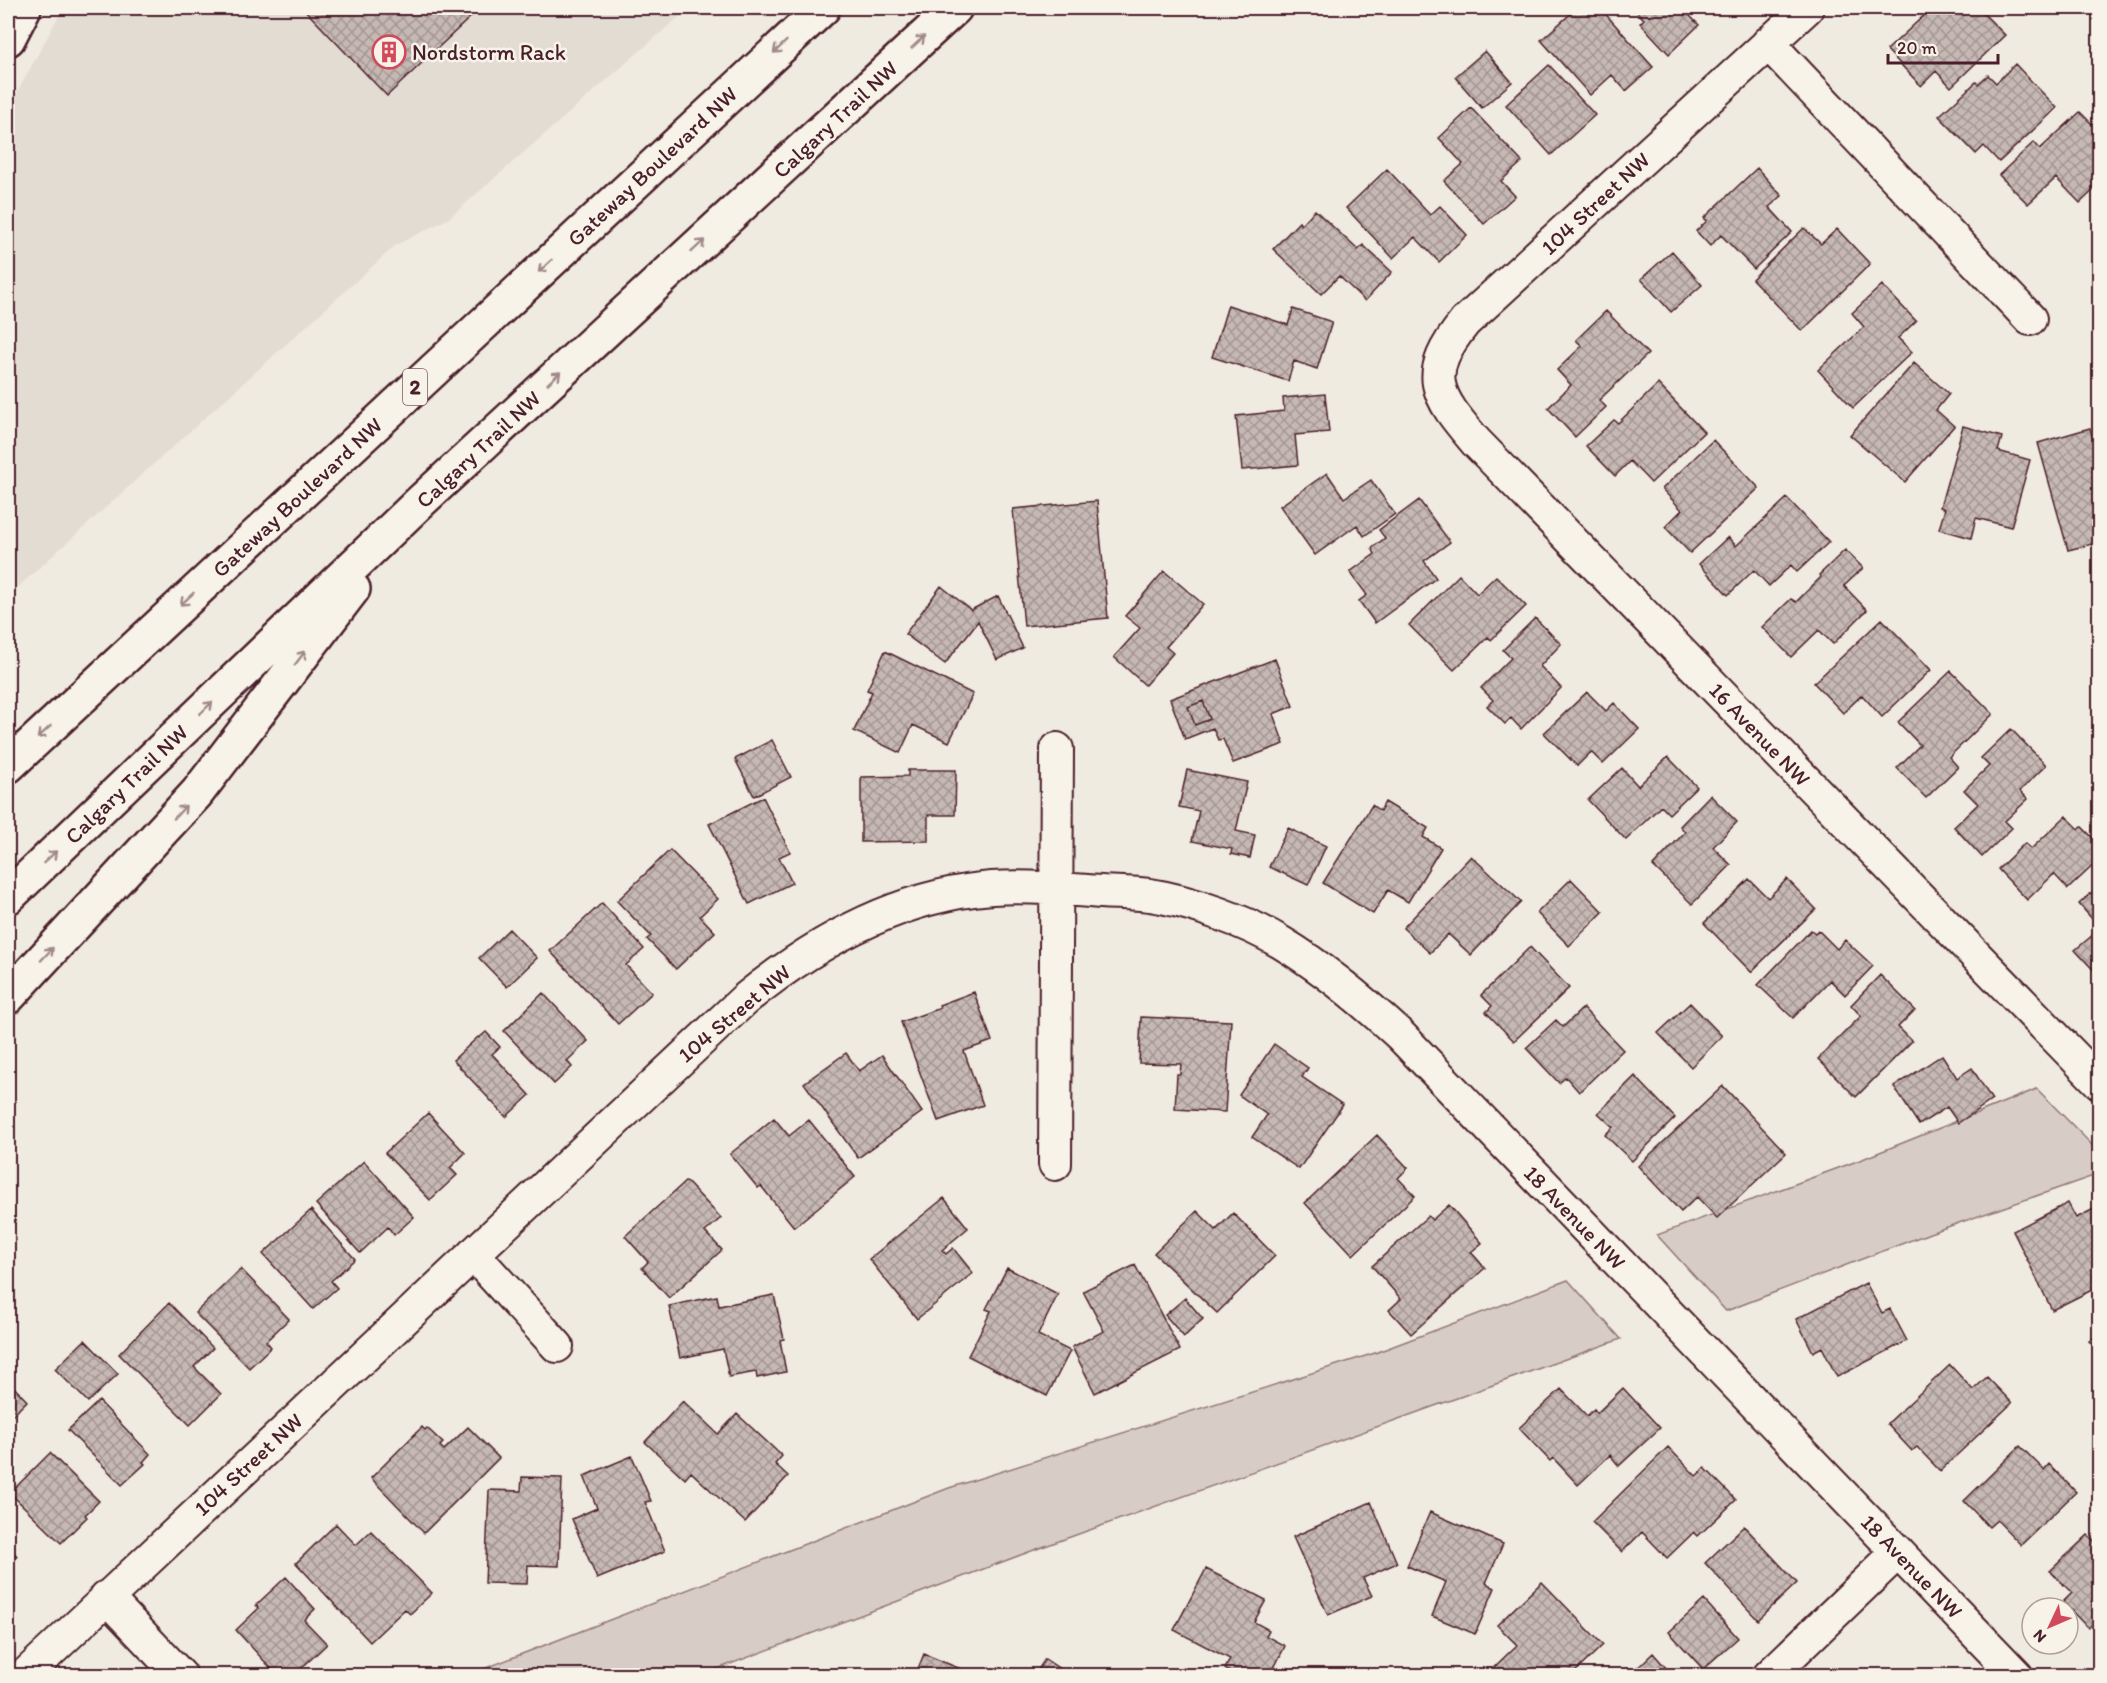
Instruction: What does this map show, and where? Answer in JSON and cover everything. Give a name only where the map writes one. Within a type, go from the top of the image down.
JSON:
[{"type":"main road","points":[[8,39],[24,8]]},
{"type":"main road","name":"Gateway Boulevard NW","points":[[8,766],[823,8]]},
{"type":"main road","name":"Calgary Trail NW","points":[[8,897],[419,503],[955,8]]},
{"type":"main road","points":[[8,997],[197,793],[419,503]]},
{"type":"street","name":"104 Street NW","points":[[1437,374],[1441,358],[1465,322],[1807,8]]},
{"type":"street","points":[[1768,43],[2030,319]]},
{"type":"street","name":"16 Avenue NW","points":[[1437,374],[1442,397],[1476,442],[2100,1083]]},
{"type":"street","points":[[1055,1164],[1057,748]]},
{"type":"street","name":"104 Street NW","points":[[24,1676],[720,1022],[776,974],[815,948],[908,905],[949,894],[992,888],[1055,888]]},
{"type":"street","name":"18 Avenue NW","points":[[1055,888],[1151,895],[1239,922],[1281,942],[1329,975],[1368,1006],[1400,1035],[2017,1676]]},
{"type":"street","points":[[473,1254],[557,1346]]},
{"type":"street","points":[[1769,1676],[1898,1552]]},
{"type":"street","points":[[106,1597],[181,1676]]},
{"type":"shaded area","points":[[63,8],[689,8],[448,219],[396,245],[8,596],[8,109]]},
{"type":"shaded area","points":[[2037,1089],[2099,1152],[2099,1174],[1930,1233],[1726,1311],[1657,1235],[1860,1160]]},
{"type":"shaded area","points":[[1568,1280],[1621,1339],[1034,1550],[701,1675],[468,1675],[949,1488],[1375,1353]]},
{"type":"building","name":"Nordstorm Rack","points":[[303,8],[480,8],[387,96]]},
{"type":"building","points":[[1577,8],[1600,8],[1653,67],[1626,91],[1612,75],[1590,95],[1541,40]]},
{"type":"building","points":[[1633,8],[1682,8],[1699,25],[1669,54],[1640,23],[1644,19]]},
{"type":"building","points":[[1932,8],[1978,8],[2005,35],[1951,87],[1936,71],[1921,86],[1887,50]]},
{"type":"building","points":[[1485,51],[1512,82],[1482,108],[1455,77]]},
{"type":"building","points":[[2015,64],[2057,108],[1999,162],[1984,146],[1976,154],[1939,116],[1976,82],[1978,84],[1988,75],[1996,83]]},
{"type":"building","points":[[1549,65],[1595,115],[1551,155],[1506,105]]},
{"type":"building","points":[[1471,108],[1522,162],[1501,181],[1515,196],[1484,224],[1444,181],[1463,164],[1439,138]]},
{"type":"building","points":[[2080,112],[2100,132],[2100,184],[2080,203],[2056,178],[2028,204],[1999,175],[2034,142],[2040,149]]},
{"type":"building","points":[[1757,168],[1782,196],[1769,207],[1792,232],[1754,269],[1721,235],[1710,246],[1696,231],[1707,221],[1704,218]]},
{"type":"building","points":[[1387,169],[1430,215],[1440,206],[1467,235],[1439,262],[1415,237],[1393,258],[1346,208]]},
{"type":"building","points":[[1315,210],[1358,250],[1363,245],[1392,272],[1365,301],[1339,276],[1321,294],[1273,249],[1299,222],[1301,225]]},
{"type":"building","points":[[1804,228],[1821,244],[1837,229],[1870,264],[1802,331],[1752,279]]},
{"type":"building","points":[[1672,251],[1702,285],[1671,312],[1641,279]]},
{"type":"building","points":[[1882,285],[1916,321],[1898,338],[1912,352],[1853,408],[1818,370],[1864,327],[1852,313]]},
{"type":"building","points":[[1228,305],[1288,325],[1293,309],[1332,322],[1317,369],[1294,361],[1288,381],[1212,357]]},
{"type":"building","points":[[1606,311],[1648,354],[1599,400],[1606,407],[1575,437],[1548,408],[1571,385],[1557,370],[1582,346],[1576,340]]},
{"type":"building","points":[[1914,363],[1949,394],[1936,410],[1954,426],[1905,482],[1850,435]]},
{"type":"building","points":[[1658,384],[1704,432],[1651,483],[1630,461],[1615,476],[1586,446],[1614,420],[1618,423]]},
{"type":"building","points":[[1325,394],[1329,432],[1295,435],[1298,465],[1242,470],[1236,416],[1284,411],[1283,398]]},
{"type":"building","points":[[1963,426],[2002,437],[1998,451],[2030,460],[2011,527],[1976,518],[1971,538],[1939,529],[1945,509],[1940,507]]},
{"type":"building","points":[[2090,428],[2100,461],[2100,542],[2068,550],[2038,443]]},
{"type":"building","points":[[1713,440],[1759,488],[1690,553],[1665,527],[1682,510],[1662,489]]},
{"type":"building","points":[[1327,473],[1344,498],[1371,480],[1395,514],[1364,536],[1357,525],[1315,555],[1280,506]]},
{"type":"building","points":[[1787,498],[1829,542],[1797,572],[1791,565],[1769,586],[1754,570],[1728,595],[1699,564],[1728,537],[1736,546]]},
{"type":"building","points":[[1419,500],[1450,542],[1424,561],[1436,578],[1375,623],[1359,601],[1367,595],[1350,572],[1375,554],[1372,548],[1385,538],[1379,530]]},
{"type":"building","points":[[1097,501],[1108,618],[1024,626],[1013,509]]},
{"type":"building","points":[[1845,550],[1863,568],[1844,586],[1867,610],[1833,644],[1819,630],[1791,657],[1762,627],[1791,599],[1796,602]]},
{"type":"building","points":[[1164,571],[1203,604],[1166,647],[1173,653],[1145,685],[1114,657],[1140,628],[1125,616]]},
{"type":"building","points":[[1459,575],[1477,594],[1496,576],[1526,606],[1491,640],[1488,637],[1454,670],[1409,625]]},
{"type":"building","points":[[941,586],[971,610],[998,596],[1023,648],[997,660],[978,621],[945,664],[905,634]]},
{"type":"building","points":[[1535,618],[1561,644],[1540,666],[1561,688],[1521,729],[1511,718],[1505,724],[1487,706],[1493,700],[1481,688],[1511,658],[1503,650]]},
{"type":"building","points":[[1882,619],[1931,670],[1882,717],[1862,695],[1843,713],[1814,683]]},
{"type":"building","points":[[885,651],[973,694],[949,742],[913,725],[900,753],[854,731],[872,692],[867,690]]},
{"type":"building","points":[[1275,659],[1293,706],[1273,714],[1284,744],[1233,763],[1223,739],[1218,740],[1213,728],[1185,739],[1170,699]]},
{"type":"building","points":[[1951,671],[1993,714],[1949,757],[1958,767],[1926,798],[1897,768],[1920,745],[1898,722]]},
{"type":"building","points":[[1587,692],[1606,711],[1614,703],[1639,729],[1603,764],[1591,752],[1577,766],[1544,733]]},
{"type":"building","points":[[1203,701],[1210,719],[1195,725],[1188,707]]},
{"type":"building","points":[[2011,729],[2046,765],[2020,791],[2028,799],[2005,821],[2012,828],[1982,857],[1954,827],[1978,804],[1964,790],[1989,766],[1981,758]]},
{"type":"building","points":[[772,740],[791,777],[754,796],[735,759]]},
{"type":"building","points":[[1668,757],[1697,787],[1669,814],[1661,806],[1626,840],[1588,800],[1622,768],[1638,786]]},
{"type":"building","points":[[908,770],[956,770],[955,815],[928,815],[928,841],[861,842],[861,777],[908,776]]},
{"type":"building","points":[[1187,770],[1247,782],[1236,831],[1255,835],[1250,858],[1231,854],[1232,849],[1192,841],[1199,811],[1179,807]]},
{"type":"building","points":[[1710,795],[1737,822],[1713,847],[1731,865],[1692,904],[1653,866],[1685,832],[1680,826]]},
{"type":"building","points":[[763,797],[790,852],[779,857],[792,883],[749,904],[709,824]]},
{"type":"building","points":[[1385,802],[1428,828],[1423,837],[1441,848],[1408,902],[1388,890],[1373,914],[1323,883],[1372,805],[1380,811]]},
{"type":"building","points":[[2066,816],[2079,829],[2082,827],[2097,842],[2093,845],[2100,851],[2100,859],[2068,889],[2054,874],[2027,900],[1998,869],[2025,843],[2031,849]]},
{"type":"building","points":[[1288,828],[1326,846],[1308,885],[1269,867]]},
{"type":"building","points":[[670,850],[718,899],[700,916],[715,932],[676,969],[647,939],[651,936],[617,901]]},
{"type":"building","points":[[1471,856],[1521,902],[1471,955],[1448,934],[1430,953],[1403,928]]},
{"type":"building","points":[[1571,879],[1603,912],[1569,946],[1537,913]]},
{"type":"building","points":[[1749,879],[1768,898],[1787,879],[1816,909],[1751,972],[1704,923]]},
{"type":"building","points":[[2100,885],[2100,928],[2079,904]]},
{"type":"building","points":[[602,903],[644,949],[626,965],[652,993],[618,1024],[550,951]]},
{"type":"building","points":[[509,929],[537,958],[507,987],[479,958]]},
{"type":"building","points":[[2100,929],[2100,977],[2075,950]]},
{"type":"building","points":[[1811,930],[1815,933],[1818,930],[1837,949],[1845,940],[1873,966],[1845,995],[1830,980],[1793,1018],[1758,985]]},
{"type":"building","points":[[1530,947],[1569,988],[1514,1041],[1486,1012],[1492,1006],[1481,995]]},
{"type":"building","points":[[1880,975],[1915,1010],[1898,1027],[1912,1041],[1856,1097],[1818,1059],[1861,1016],[1851,1005]]},
{"type":"building","points":[[974,992],[992,1041],[964,1051],[983,1105],[938,1121],[901,1022],[940,1008],[939,1005]]},
{"type":"building","points":[[543,993],[588,1041],[567,1061],[572,1067],[554,1084],[504,1031]]},
{"type":"building","points":[[1690,1003],[1722,1036],[1691,1067],[1658,1033]]},
{"type":"building","points":[[1583,1008],[1623,1050],[1579,1092],[1566,1077],[1559,1083],[1526,1048],[1556,1020],[1563,1027]]},
{"type":"building","points":[[1141,1017],[1231,1021],[1225,1112],[1175,1109],[1177,1074],[1180,1074],[1181,1064],[1139,1063]]},
{"type":"building","points":[[486,1032],[500,1047],[492,1054],[530,1095],[506,1117],[453,1060]]},
{"type":"building","points":[[1274,1044],[1308,1068],[1302,1077],[1343,1105],[1299,1169],[1252,1137],[1267,1115],[1239,1095]]},
{"type":"building","points":[[846,1053],[859,1071],[882,1055],[922,1112],[858,1158],[804,1083]]},
{"type":"building","points":[[1942,1055],[1957,1078],[1972,1068],[1992,1100],[1958,1123],[1947,1107],[1919,1125],[1894,1087]]},
{"type":"building","points":[[1635,1076],[1675,1118],[1632,1161],[1605,1135],[1613,1127],[1598,1113]]},
{"type":"building","points":[[1723,1086],[1786,1153],[1717,1218],[1697,1197],[1681,1212],[1638,1166]]},
{"type":"building","points":[[428,1113],[465,1153],[450,1168],[457,1175],[430,1200],[385,1153]]},
{"type":"building","points":[[774,1118],[789,1136],[809,1120],[855,1177],[794,1227],[761,1186],[758,1188],[730,1154]]},
{"type":"building","points":[[1377,1135],[1408,1168],[1398,1178],[1415,1196],[1353,1255],[1305,1203]]},
{"type":"building","points":[[364,1161],[414,1217],[394,1235],[388,1227],[360,1253],[316,1204]]},
{"type":"building","points":[[686,1181],[721,1218],[705,1232],[722,1250],[669,1298],[642,1268],[648,1262],[625,1236]]},
{"type":"building","points":[[944,1198],[968,1228],[942,1250],[946,1254],[953,1248],[973,1273],[917,1319],[869,1259]]},
{"type":"building","points":[[2068,1203],[2076,1218],[2100,1206],[2100,1286],[2052,1310],[2013,1231]]},
{"type":"building","points":[[1449,1205],[1482,1243],[1471,1252],[1485,1268],[1411,1334],[1389,1310],[1401,1299],[1372,1266],[1428,1216],[1432,1220]]},
{"type":"building","points":[[311,1210],[355,1259],[331,1281],[337,1288],[313,1309],[263,1254]]},
{"type":"building","points":[[1197,1211],[1216,1230],[1233,1213],[1275,1256],[1217,1313],[1154,1253]]},
{"type":"building","points":[[1135,1265],[1180,1350],[1095,1393],[1072,1347],[1104,1331],[1083,1291]]},
{"type":"building","points":[[1007,1268],[1058,1294],[1038,1335],[1070,1351],[1047,1396],[968,1356],[991,1311],[986,1309]]},
{"type":"building","points":[[241,1269],[289,1319],[266,1341],[271,1347],[249,1368],[195,1313]]},
{"type":"building","points":[[1866,1283],[1882,1313],[1890,1309],[1907,1341],[1837,1377],[1822,1347],[1813,1352],[1796,1319]]},
{"type":"building","points":[[774,1295],[784,1339],[780,1340],[786,1372],[757,1378],[756,1372],[729,1377],[723,1349],[680,1358],[669,1306],[717,1296],[719,1306]]},
{"type":"building","points":[[1185,1298],[1203,1319],[1184,1337],[1165,1315]]},
{"type":"building","points":[[169,1303],[213,1348],[194,1367],[221,1394],[190,1425],[119,1354]]},
{"type":"building","points":[[2100,1333],[2100,1353],[2089,1341]]},
{"type":"building","points":[[85,1340],[118,1374],[88,1402],[55,1369]]},
{"type":"building","points":[[1950,1365],[1973,1390],[1987,1377],[2012,1403],[1940,1471],[1917,1447],[1912,1451],[1887,1424]]},
{"type":"building","points":[[8,1381],[27,1401],[8,1420]]},
{"type":"building","points":[[1623,1388],[1660,1428],[1619,1466],[1610,1455],[1578,1485],[1553,1458],[1550,1461],[1519,1428],[1561,1389],[1587,1416],[1594,1409],[1597,1413]]},
{"type":"building","points":[[99,1401],[150,1454],[143,1462],[145,1464],[122,1485],[68,1430]]},
{"type":"building","points":[[683,1401],[718,1434],[737,1414],[782,1456],[775,1464],[788,1476],[745,1522],[691,1472],[685,1479],[645,1442]]},
{"type":"building","points":[[422,1427],[425,1430],[427,1428],[443,1443],[440,1446],[444,1450],[468,1427],[499,1458],[424,1533],[371,1478]]},
{"type":"building","points":[[2020,1446],[2044,1470],[2049,1464],[2076,1492],[2021,1545],[1997,1520],[1989,1527],[1964,1501]]},
{"type":"building","points":[[1668,1447],[1696,1476],[1705,1468],[1736,1500],[1698,1536],[1694,1532],[1667,1558],[1642,1532],[1622,1552],[1592,1522]]},
{"type":"building","points":[[50,1453],[99,1501],[85,1515],[87,1517],[61,1543],[10,1493]]},
{"type":"building","points":[[632,1456],[651,1501],[645,1502],[665,1551],[597,1579],[572,1519],[597,1508],[584,1476]]},
{"type":"building","points":[[522,1477],[562,1478],[559,1566],[528,1565],[527,1584],[485,1583],[489,1490],[521,1491]]},
{"type":"building","points":[[1371,1502],[1397,1563],[1363,1578],[1372,1596],[1328,1615],[1293,1537]]},
{"type":"building","points":[[1430,1512],[1503,1544],[1486,1583],[1495,1588],[1475,1634],[1432,1616],[1446,1582],[1407,1566]]},
{"type":"building","points":[[336,1524],[356,1545],[371,1531],[432,1593],[410,1614],[405,1609],[370,1642],[296,1563]]},
{"type":"building","points":[[1744,1526],[1797,1583],[1758,1620],[1705,1563]]},
{"type":"building","points":[[2088,1535],[2100,1546],[2100,1617],[2088,1628],[2080,1620],[2080,1596],[2069,1596],[2072,1593],[2050,1571]]},
{"type":"building","points":[[8,1546],[17,1556],[8,1565]]},
{"type":"building","points":[[1206,1569],[1266,1600],[1254,1622],[1269,1630],[1266,1636],[1285,1646],[1270,1676],[1236,1676],[1225,1669],[1230,1659],[1174,1630]]},
{"type":"building","points":[[286,1577],[315,1609],[304,1620],[327,1644],[293,1676],[278,1676],[236,1630],[259,1608],[256,1605]]},
{"type":"building","points":[[1542,1582],[1603,1645],[1571,1676],[1485,1676],[1517,1645],[1497,1625]]},
{"type":"building","points":[[1704,1600],[1738,1638],[1703,1669],[1669,1632]]},
{"type":"building","points":[[1653,1653],[1673,1676],[1629,1676]]},
{"type":"building","points":[[924,1654],[978,1676],[915,1676]]},
{"type":"building","points":[[1045,1659],[1066,1673],[1064,1676],[1034,1676]]},
{"type":"place","name":"Nordstorm Rack","points":[[389,52]]}]
